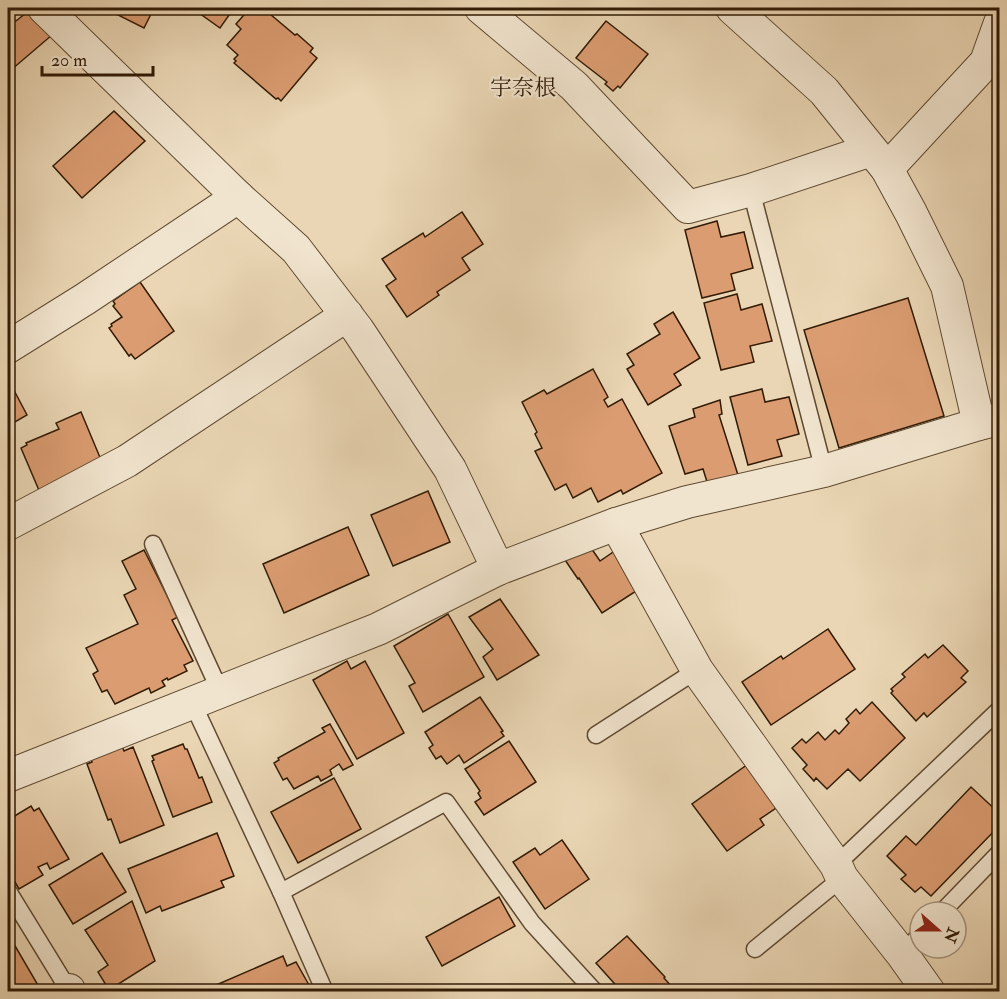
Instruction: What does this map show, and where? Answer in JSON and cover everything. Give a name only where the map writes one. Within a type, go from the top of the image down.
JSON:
[{"type":"street","points":[[44,8],[238,197],[296,249],[358,330],[450,468],[498,569]]},
{"type":"street","points":[[481,8],[574,86],[688,207],[879,159],[993,67],[999,23]]},
{"type":"street","points":[[8,776],[378,629],[498,569],[616,524],[687,502],[824,471],[989,422],[947,286],[911,213],[879,159],[824,91],[732,8]]},
{"type":"street","points":[[8,347],[85,299],[238,197]]},
{"type":"street","points":[[8,524],[127,461],[347,315]]},
{"type":"street","points":[[616,524],[697,670],[839,871],[908,942]]},
{"type":"street","points":[[917,960],[929,992]]},
{"type":"lane","points":[[751,190],[824,471]]},
{"type":"lane","points":[[153,544],[206,697],[281,892],[325,992]]},
{"type":"lane","points":[[596,735],[697,670]]},
{"type":"lane","points":[[755,949],[839,871],[999,709]]},
{"type":"lane","points":[[281,892],[447,802],[532,923],[595,992]]},
{"type":"lane","points":[[953,900],[999,852]]},
{"type":"lane","points":[[8,891],[69,991]]},
{"type":"building","points":[[109,8],[154,8],[144,28],[108,10]]},
{"type":"building","points":[[192,8],[234,8],[220,28]]},
{"type":"building","points":[[250,8],[264,8],[313,48],[310,52],[317,58],[281,101],[234,63],[238,55],[227,45],[241,29],[236,24]]},
{"type":"building","points":[[30,10],[52,35],[11,70],[8,66],[8,19],[12,24]]},
{"type":"building","points":[[606,21],[648,54],[620,88],[618,86],[613,91],[605,84],[607,82],[576,58]]},
{"type":"building","points":[[114,111],[145,141],[82,198],[53,166]]},
{"type":"building","points":[[462,212],[483,244],[462,258],[470,270],[437,292],[439,295],[407,317],[386,286],[396,279],[382,259],[423,233],[425,237]]},
{"type":"building","points":[[717,221],[721,237],[744,232],[753,268],[731,274],[735,290],[702,298],[685,230]]},
{"type":"building","points":[[140,282],[174,331],[135,359],[131,354],[129,356],[109,328],[122,317],[113,306],[115,304],[113,301]]},
{"type":"building","points":[[737,294],[741,310],[762,304],[772,341],[750,346],[754,362],[721,370],[704,303]]},
{"type":"building","points":[[908,298],[944,416],[839,448],[804,330]]},
{"type":"building","points":[[673,312],[700,358],[674,374],[681,385],[648,405],[627,369],[634,365],[627,354],[660,334],[654,324]]},
{"type":"building","points":[[593,369],[608,397],[604,400],[608,407],[622,399],[662,473],[623,494],[621,490],[598,502],[591,488],[573,498],[566,484],[555,490],[535,451],[542,448],[522,402],[544,390],[547,394]]},
{"type":"building","points":[[8,379],[27,415],[8,426]]},
{"type":"building","points":[[762,389],[765,402],[789,397],[799,434],[777,440],[782,456],[748,465],[730,397]]},
{"type":"building","points":[[720,400],[722,414],[719,415],[738,475],[708,485],[703,469],[685,474],[669,426],[695,417],[693,409]]},
{"type":"building","points":[[81,412],[104,467],[41,495],[21,448],[27,445],[26,443],[59,429],[56,423]]},
{"type":"building","points":[[428,491],[450,542],[393,566],[371,515]]},
{"type":"building","points":[[348,527],[369,575],[284,613],[263,564]]},
{"type":"building","points":[[589,545],[600,561],[619,548],[644,586],[602,613],[565,560]]},
{"type":"building","points":[[144,550],[178,617],[172,620],[193,661],[184,665],[187,671],[162,681],[165,686],[151,693],[149,688],[115,704],[107,690],[102,692],[93,674],[98,671],[86,648],[138,624],[124,595],[136,589],[122,561]]},
{"type":"building","points":[[500,599],[539,655],[497,680],[483,657],[493,649],[469,617]]},
{"type":"building","points":[[448,614],[484,677],[423,712],[409,686],[415,683],[394,646]]},
{"type":"building","points":[[828,629],[855,669],[771,725],[742,682],[781,656],[783,659]]},
{"type":"building","points":[[943,645],[968,671],[961,678],[966,682],[927,717],[924,713],[916,721],[891,693],[893,691],[891,689],[905,677],[902,674],[925,654],[928,658]]},
{"type":"building","points":[[347,661],[351,669],[365,661],[404,733],[357,759],[313,680]]},
{"type":"building","points":[[480,697],[504,736],[464,763],[459,755],[447,764],[441,756],[436,759],[429,748],[433,745],[425,732]]},
{"type":"building","points":[[872,702],[905,738],[860,781],[848,769],[827,789],[816,778],[814,781],[803,769],[807,765],[792,748],[802,739],[806,743],[818,732],[825,740],[835,730],[839,734],[849,723],[846,719],[856,709],[860,714]]},
{"type":"building","points":[[330,724],[353,765],[343,770],[339,764],[330,770],[332,775],[321,781],[318,776],[294,789],[287,778],[283,780],[274,763],[279,760],[278,758],[325,732],[322,728]]},
{"type":"building","points":[[509,741],[536,782],[484,815],[475,802],[481,798],[478,793],[480,791],[465,769]]},
{"type":"building","points":[[183,744],[199,778],[202,777],[212,802],[173,817],[152,756]]},
{"type":"building","points":[[122,746],[124,751],[133,747],[164,825],[120,843],[111,819],[108,820],[87,764],[92,762],[91,759]]},
{"type":"building","points":[[751,762],[782,804],[760,819],[764,825],[727,851],[692,804]]},
{"type":"building","points":[[334,778],[361,829],[298,863],[271,812]]},
{"type":"building","points":[[971,787],[1000,814],[1000,825],[931,896],[921,887],[915,892],[901,879],[906,875],[887,856],[906,836],[916,845]]},
{"type":"building","points":[[31,806],[34,811],[39,808],[69,859],[50,869],[47,863],[38,867],[43,875],[19,889],[8,870],[8,820]]},
{"type":"building","points":[[217,833],[234,876],[221,881],[224,887],[162,911],[160,906],[146,913],[128,869]]},
{"type":"building","points":[[562,840],[589,879],[545,909],[513,862],[535,848],[540,855]]},
{"type":"building","points":[[102,853],[126,892],[73,924],[49,885]]},
{"type":"building","points":[[499,897],[515,926],[442,966],[426,937]]},
{"type":"building","points":[[132,901],[155,961],[109,990],[98,972],[108,965],[85,930]]},
{"type":"building","points":[[627,936],[665,977],[673,988],[669,992],[622,992],[596,963]]},
{"type":"building","points":[[11,939],[42,992],[8,992],[8,941]]},
{"type":"building","points":[[283,956],[287,966],[296,962],[309,985],[307,992],[200,992]]},
{"type":"district","name":"宇奈根","points":[[523,88]]}]
